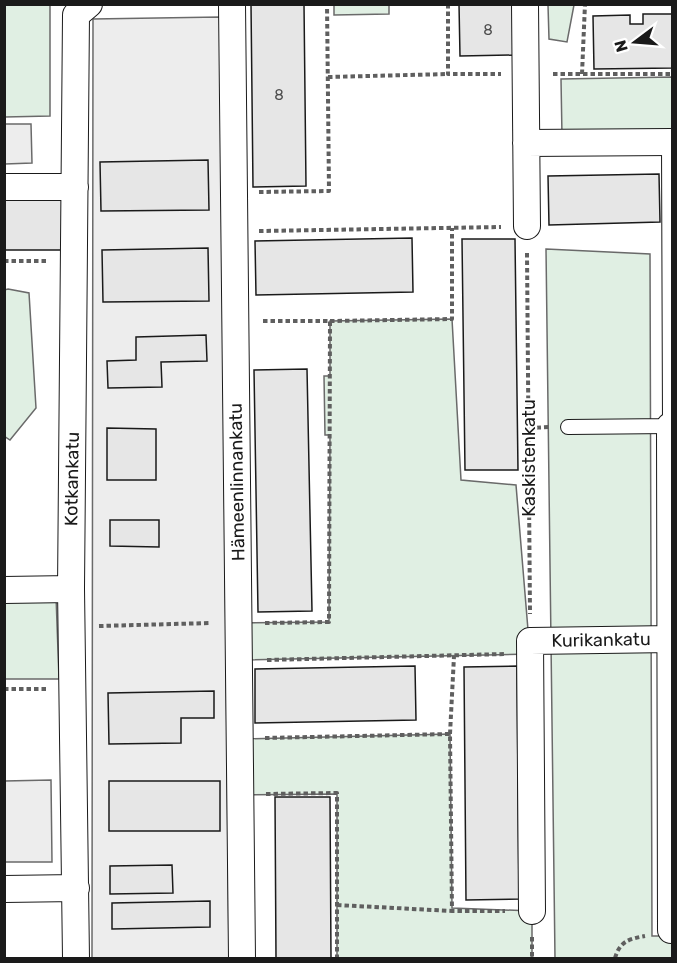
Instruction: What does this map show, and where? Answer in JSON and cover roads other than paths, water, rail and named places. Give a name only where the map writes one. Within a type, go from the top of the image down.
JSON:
[{"type":"street","name":"Kotkankatu","points":[[76,958],[71,589],[76,15],[89,4]]},
{"type":"street","name":"Hämeenlinnankatu","points":[[232,4],[242,958]]},
{"type":"street","points":[[525,4],[527,226]]},
{"type":"street","points":[[526,142],[671,142]]},
{"type":"street","points":[[4,187],[75,187]]},
{"type":"street","points":[[671,426],[672,930]]},
{"type":"street","points":[[4,590],[71,589]]},
{"type":"street","name":"Kurikankatu","points":[[532,911],[530,647],[672,639]]},
{"type":"street","points":[[4,889],[76,888]]},
{"type":"lane","points":[[568,427],[671,426],[671,142]]}]
